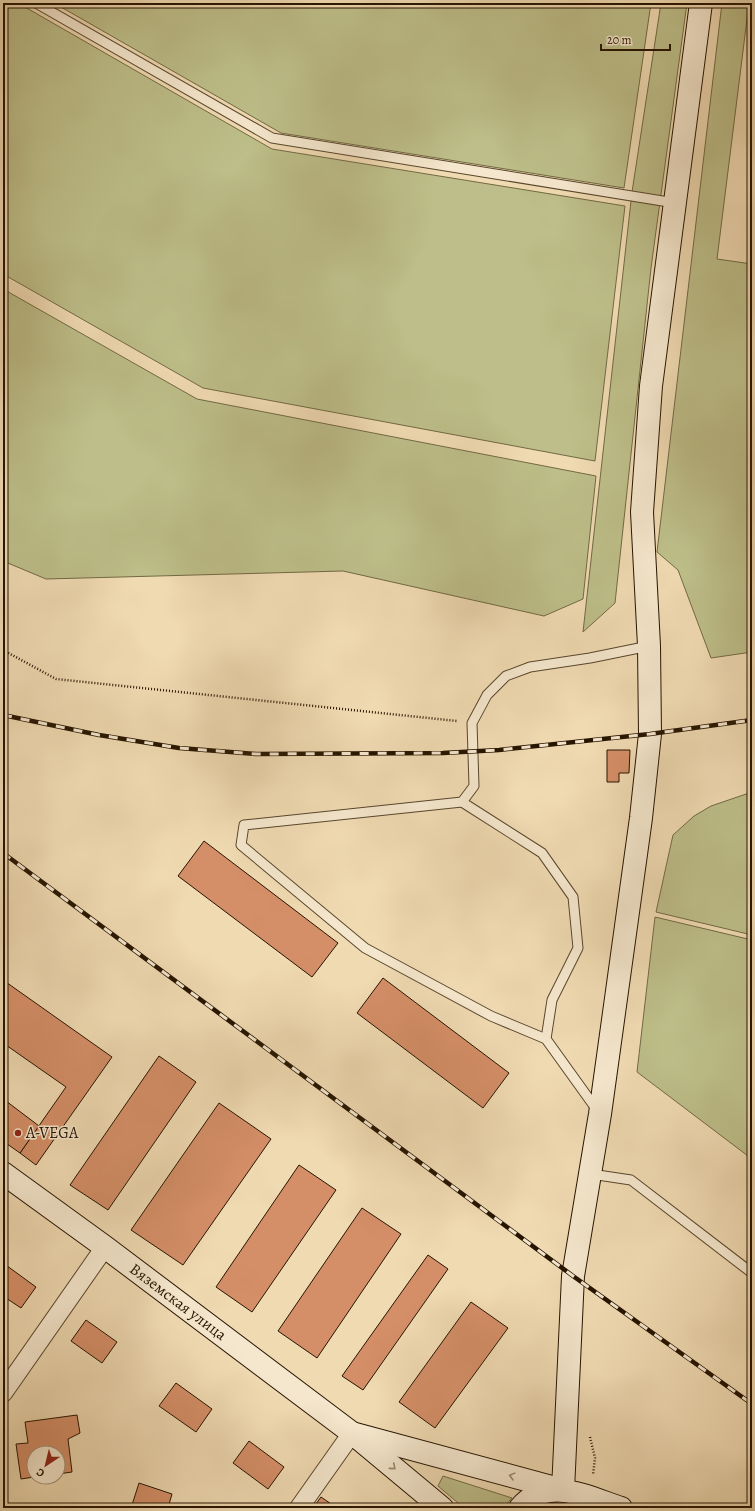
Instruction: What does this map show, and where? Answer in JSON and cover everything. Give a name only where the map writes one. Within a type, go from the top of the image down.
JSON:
[{"type":"main road","points":[[563,1490],[573,1276],[600,1114],[641,818],[650,734],[649,646],[642,512],[651,386],[701,3]]},
{"type":"main road","name":"Вяземская улица","points":[[3,1173],[105,1247],[352,1434],[442,1508]]},
{"type":"main road","points":[[352,1434],[563,1490],[621,1508]]},
{"type":"main road","points":[[520,1508],[525,1502],[538,1494],[551,1490],[563,1490]]},
{"type":"street","points":[[3,1393],[105,1247]]},
{"type":"street","points":[[299,1508],[352,1434]]},
{"type":"lane","points":[[36,3],[272,138],[675,203]]},
{"type":"lane","points":[[462,802],[474,786],[472,723],[488,695],[506,676],[530,667],[590,658],[649,646]]},
{"type":"lane","points":[[546,1039],[552,1000],[578,948],[573,897],[542,853],[462,802],[244,825],[241,845],[365,948],[491,1016],[546,1039],[600,1114]]},
{"type":"lane","points":[[591,1174],[631,1180],[752,1273]]},
{"type":"path","points":[[3,650],[56,680],[472,723]]},
{"type":"green space","points":[[3,3],[18,3],[272,149],[625,206],[595,461],[203,388],[3,274]]},
{"type":"green space","points":[[54,3],[651,3],[624,188],[281,133]]},
{"type":"green space","points":[[661,3],[687,3],[651,268],[615,603],[583,632],[632,192]]},
{"type":"green space","points":[[722,3],[749,3],[717,259],[752,264],[752,652],[711,658],[678,570],[657,552]]},
{"type":"green space","points":[[3,289],[197,399],[596,476],[583,599],[544,616],[343,571],[46,579],[3,561]]},
{"type":"green space","points":[[752,792],[752,935],[656,912],[673,835],[694,816],[711,806]]},
{"type":"green space","points":[[655,917],[752,940],[752,1159],[637,1072]]},
{"type":"green space","points":[[443,1476],[512,1498],[503,1508],[464,1508],[438,1486]]},
{"type":"green space","points":[[554,1502],[577,1508],[538,1508]]},
{"type":"building","points":[[607,750],[630,750],[629,773],[619,773],[619,782],[607,782]]},
{"type":"building","points":[[204,841],[338,943],[312,977],[178,876]]},
{"type":"building","points":[[383,978],[509,1073],[483,1108],[357,1013]]},
{"type":"building","points":[[3,980],[112,1057],[36,1165],[20,1153],[66,1087],[3,1043]]},
{"type":"building","points":[[159,1056],[196,1082],[108,1210],[70,1185]]},
{"type":"building","name":"A-VEGA","points":[[6,1101],[39,1126],[20,1153],[3,1141],[3,1105]]},
{"type":"building","points":[[219,1103],[271,1139],[183,1265],[131,1230]]},
{"type":"building","points":[[299,1165],[336,1190],[252,1312],[216,1287]]},
{"type":"building","points":[[362,1208],[401,1234],[317,1358],[278,1331]]},
{"type":"building","points":[[428,1255],[448,1269],[363,1390],[342,1376]]},
{"type":"building","points":[[3,1263],[36,1287],[21,1308],[3,1296]]},
{"type":"building","points":[[471,1302],[508,1328],[435,1428],[399,1402]]},
{"type":"building","points":[[86,1320],[117,1342],[102,1363],[71,1341]]},
{"type":"building","points":[[176,1383],[212,1409],[196,1432],[159,1406]]},
{"type":"building","points":[[77,1415],[80,1433],[68,1439],[72,1472],[66,1473],[66,1445],[26,1445],[26,1478],[21,1479],[16,1444],[28,1443],[25,1422]]},
{"type":"building","points":[[249,1441],[284,1467],[268,1489],[233,1463]]},
{"type":"building","points":[[139,1483],[172,1494],[168,1508],[131,1508]]},
{"type":"building","points":[[321,1497],[337,1508],[313,1508]]},
{"type":"railway","points":[[3,715],[99,735],[179,748],[256,754],[443,753],[499,750],[650,734],[752,720]]},
{"type":"railway","points":[[3,853],[573,1276],[752,1404]]},
{"type":"place","name":"A-VEGA","points":[[18,1133]]}]
